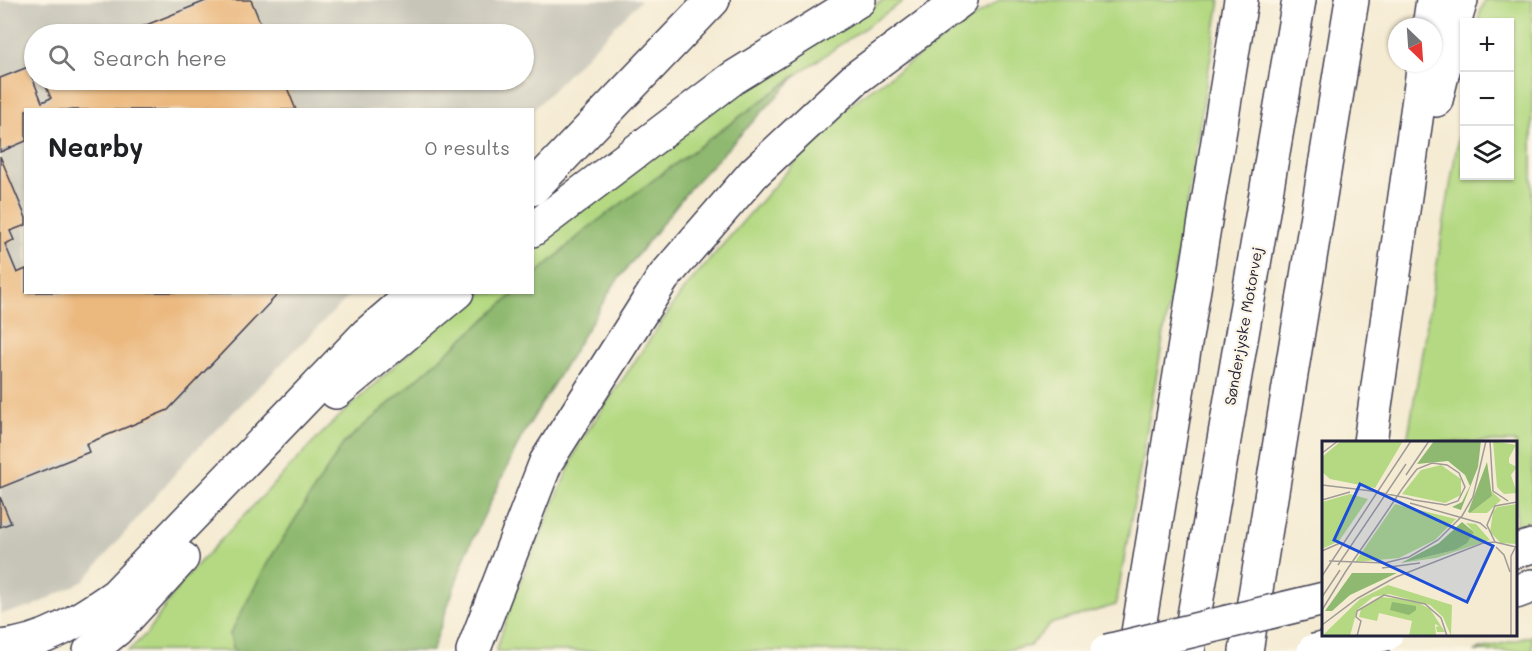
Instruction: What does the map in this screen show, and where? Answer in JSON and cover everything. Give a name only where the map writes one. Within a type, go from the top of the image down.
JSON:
[{"type":"highway","points":[[534,187],[713,0]]},
{"type":"highway","points":[[534,229],[733,78],[859,0]]},
{"type":"highway","points":[[473,651],[546,462],[663,278],[754,173],[856,78],[961,0]]},
{"type":"highway","points":[[1135,651],[1241,0]]},
{"type":"highway","name":"Sønderjyske Motorvej","points":[[1188,651],[1299,0]]},
{"type":"highway","points":[[1246,651],[1352,0]]},
{"type":"highway","points":[[1430,18],[1433,0]]},
{"type":"highway","points":[[1394,276],[1461,0]]},
{"type":"highway","points":[[1370,441],[1423,72]]},
{"type":"highway","points":[[0,647],[17,646],[50,634],[80,620],[116,595],[367,334],[414,294]]},
{"type":"highway","points":[[90,651],[116,630],[322,403],[429,294]]},
{"type":"highway","points":[[322,403],[455,294]]},
{"type":"highway","points":[[1517,550],[1532,546]]},
{"type":"highway","points":[[1517,591],[1532,586]]},
{"type":"highway","points":[[1107,651],[1322,599]]},
{"type":"highway","points":[[1517,605],[1532,602]]},
{"type":"highway","points":[[1339,651],[1343,636]]},
{"type":"highway","points":[[1343,636],[1344,651]]},
{"type":"highway","points":[[1314,651],[1378,636]]},
{"type":"shaded area","points":[[0,0],[641,0],[534,109],[24,108],[24,294],[351,294],[190,456],[84,581],[31,607],[0,614]]},
{"type":"green space","points":[[884,0],[905,0],[798,74],[588,228],[534,276],[534,244],[654,147],[821,34]]},
{"type":"green space","points":[[999,0],[1220,0],[1116,605],[1050,624],[1030,646],[998,651],[496,651],[512,601],[580,442],[684,289],[839,112]]},
{"type":"green space","points":[[1485,0],[1532,0],[1532,521],[1517,526],[1517,441],[1407,441],[1460,127],[1460,180],[1514,180],[1514,18],[1479,18]]},
{"type":"green space","points":[[798,74],[690,188],[613,286],[522,436],[467,551],[432,651],[234,651],[230,634],[268,562],[343,444],[514,294],[534,294],[534,276],[588,228]]},
{"type":"green space","points":[[473,294],[514,294],[343,444],[230,634],[234,651],[128,651],[148,632],[182,581],[330,425]]},
{"type":"green space","points":[[1532,636],[1532,651],[1474,651]]},
{"type":"building","points":[[208,0],[251,0],[261,24],[149,24]]},
{"type":"building","points":[[24,69],[24,90],[37,90],[42,102],[51,98],[47,90],[288,90],[295,108],[24,108],[24,142],[0,152],[0,78]]},
{"type":"building","points":[[0,156],[24,213],[24,226],[10,231],[14,240],[5,244],[17,273],[24,270],[24,294],[278,294],[168,410],[86,444],[89,452],[0,488]]},
{"type":"building","points":[[0,497],[11,523],[0,527]]}]
